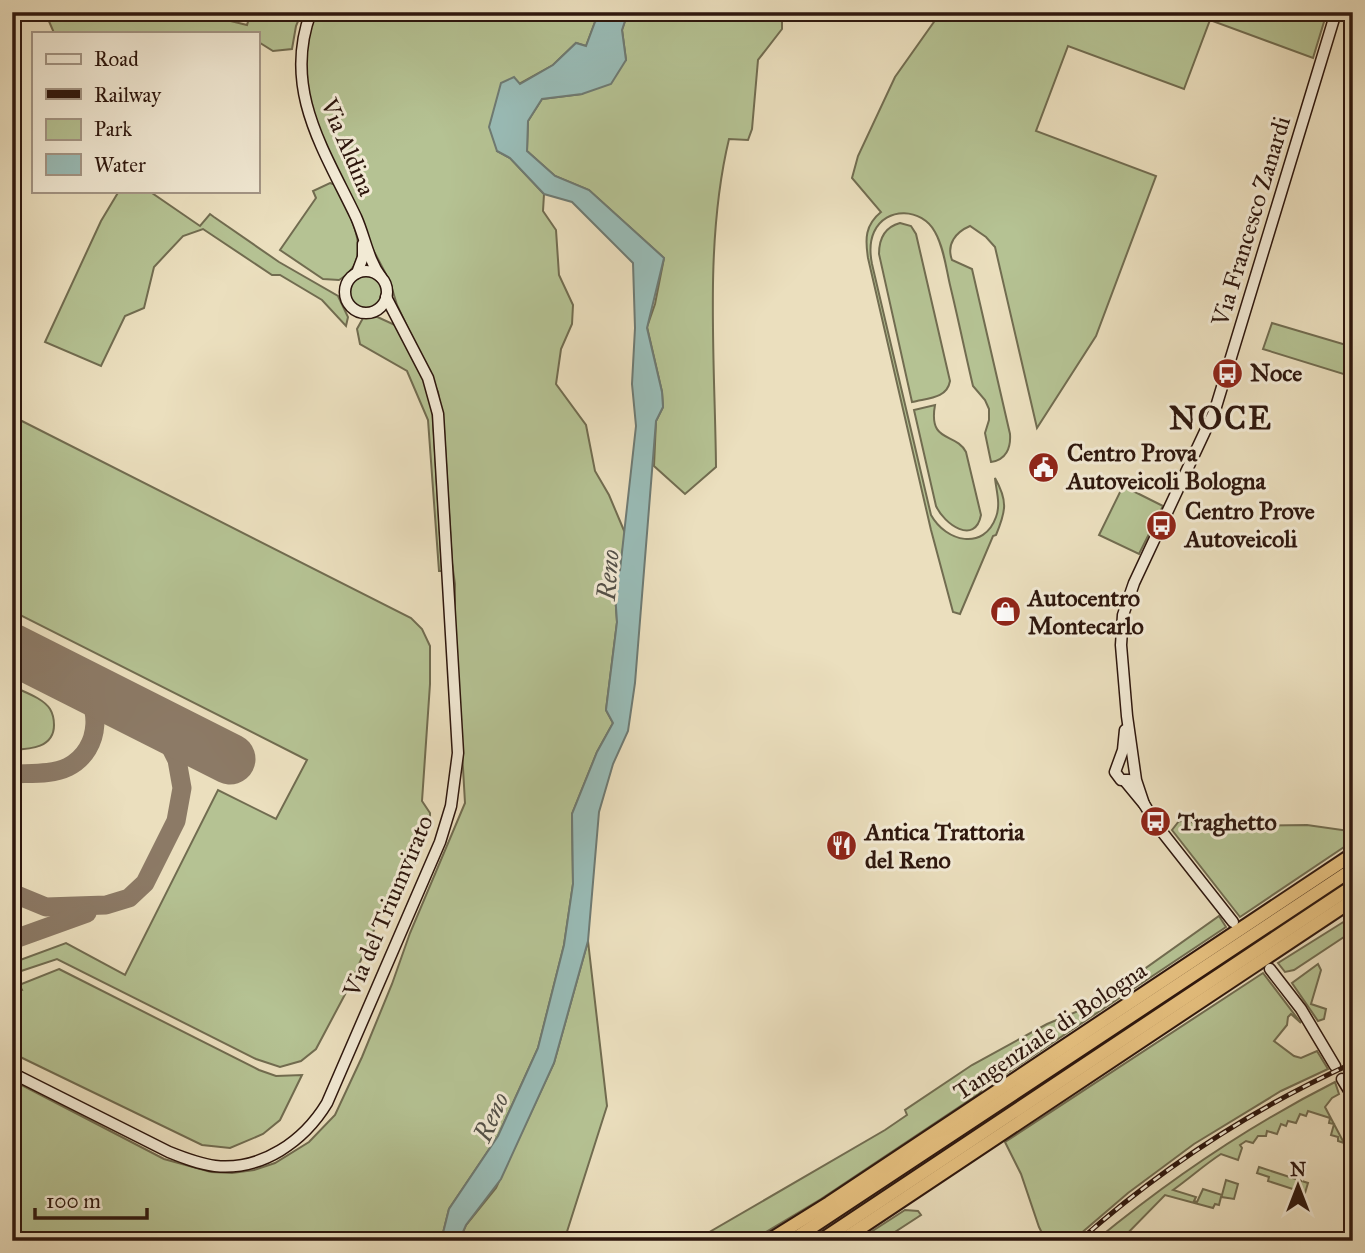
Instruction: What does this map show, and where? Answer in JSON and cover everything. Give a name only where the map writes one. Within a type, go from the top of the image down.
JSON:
[{"type":"highway","name":"Tangenziale di Bologna","points":[[768,1241],[850,1190],[1353,855]]},
{"type":"highway","points":[[791,1241],[1353,869]]},
{"type":"highway","points":[[820,1241],[1353,886]]},
{"type":"highway","points":[[841,1241],[1353,900]]},
{"type":"street","name":"Via Aldina","points":[[311,12],[301,49],[302,91],[320,142],[355,217],[375,269],[381,277]]},
{"type":"street","name":"Via Francesco Zanardi","points":[[1144,804],[1135,769],[1127,716],[1121,645],[1125,607],[1210,424],[1336,12]]},
{"type":"street","name":"Via Aldina","points":[[355,217],[363,250],[357,273]]},
{"type":"street","points":[[373,312],[382,306],[386,297],[386,286],[381,277],[369,272],[357,273],[346,285],[347,301],[356,311],[386,315],[402,325]]},
{"type":"street","name":"Via del Triumvirato","points":[[12,1073],[169,1152],[191,1161],[219,1167],[243,1165],[281,1150],[311,1126],[327,1103],[440,842],[447,824],[456,781],[457,709],[438,414],[428,378],[386,297]]},
{"type":"street","name":"Via Francesco Zanardi","points":[[1118,764],[1123,750],[1127,716]]},
{"type":"street","points":[[1127,761],[1135,769],[1131,779],[1125,781],[1116,776],[1115,769],[1118,764],[1127,761]]},
{"type":"street","name":"Via Francesco Zanardi","points":[[1125,781],[1233,922]]},
{"type":"street","points":[[1270,969],[1301,1009],[1335,1066]]},
{"type":"street","points":[[1342,1079],[1353,1097]]},
{"type":"green space","points":[[45,12],[194,12],[247,25],[251,12],[302,12],[296,26],[292,49],[273,51],[259,42],[259,32],[54,32]]},
{"type":"green space","points":[[311,12],[605,12],[595,22],[586,46],[576,43],[553,65],[519,84],[497,151],[510,158],[544,194],[543,211],[556,230],[559,275],[573,305],[572,324],[561,349],[556,384],[586,425],[595,471],[609,495],[625,533],[620,570],[614,578],[617,622],[606,710],[613,723],[597,752],[572,814],[573,884],[564,945],[538,1048],[498,1136],[449,1209],[441,1241],[12,1241],[12,1080],[164,1159],[211,1172],[254,1170],[275,1163],[309,1142],[335,1115],[362,1057],[410,933],[465,803],[455,584],[444,429],[438,392],[397,305],[390,282],[321,150],[298,86],[300,47]]},
{"type":"green space","points":[[628,12],[782,12],[782,29],[758,60],[752,129],[748,140],[729,139],[716,219],[714,261],[716,467],[685,494],[654,466],[656,421],[663,407],[647,327],[655,304],[664,258],[589,190],[555,176],[527,151],[528,121],[542,99],[582,94],[626,60],[622,30]]},
{"type":"green space","points":[[941,12],[1327,12],[1313,58],[1210,20],[1184,89],[1068,46],[1036,131],[1156,176],[1096,336],[1037,428],[995,247],[970,226],[960,232],[951,244],[952,260],[972,269],[1010,434],[1010,444],[1004,456],[996,461],[991,462],[985,433],[989,409],[973,386],[941,245],[935,232],[922,218],[904,213],[887,218],[874,232],[870,248],[872,264],[931,515],[946,531],[955,536],[974,538],[983,535],[996,517],[998,502],[995,478],[1004,500],[1004,512],[996,535],[993,536],[960,614],[953,612],[931,530],[868,258],[867,233],[881,212],[852,178],[858,156],[895,77]]},
{"type":"green space","points":[[330,183],[336,185],[357,235],[356,260],[350,271],[339,280],[323,279],[280,250],[316,198],[313,191]]},
{"type":"green space","points":[[118,192],[150,192],[200,226],[210,214],[279,262],[338,296],[348,317],[346,326],[322,300],[280,275],[272,275],[203,229],[183,236],[154,267],[144,308],[125,316],[101,366],[45,342],[101,221]]},
{"type":"green space","points":[[900,223],[911,226],[916,234],[950,381],[941,394],[912,402],[879,254],[884,234],[890,227]]},
{"type":"green space","points":[[366,276],[378,280],[382,292],[378,304],[366,308],[354,304],[350,292],[354,280]]},
{"type":"green space","points":[[373,315],[395,325],[420,371],[432,402],[442,571],[439,571],[428,420],[407,371],[360,344],[357,329],[363,318]]},
{"type":"green space","points":[[1272,323],[1353,347],[1353,377],[1263,349]]},
{"type":"green space","points":[[935,405],[935,426],[966,452],[981,515],[978,524],[966,531],[952,525],[936,506],[914,410]]},
{"type":"green space","points":[[12,416],[411,618],[422,629],[430,646],[422,801],[430,813],[430,826],[407,880],[391,891],[350,985],[316,1049],[301,1061],[280,1067],[256,1059],[57,959],[12,974],[12,963],[66,943],[125,975],[218,790],[276,819],[307,760],[12,611]]},
{"type":"green space","points":[[1123,486],[1163,506],[1139,554],[1099,535]]},
{"type":"green space","points":[[12,686],[38,698],[50,709],[53,733],[40,746],[12,750]]},
{"type":"green space","points":[[1179,821],[1232,826],[1307,825],[1349,831],[1353,829],[1353,841],[1240,917],[1172,830]]},
{"type":"green space","points":[[1219,916],[1226,927],[1007,1073],[991,1079],[980,1093],[821,1199],[751,1241],[694,1241],[885,1130],[907,1115],[905,1110],[972,1065],[1047,1024],[1095,1004]]},
{"type":"green space","points":[[1353,916],[1353,931],[1294,970],[1285,972],[1278,963]]},
{"type":"green space","points":[[588,941],[607,1106],[564,1241],[459,1241],[466,1225],[496,1188],[554,1063]]},
{"type":"green space","points":[[1318,964],[1321,970],[1311,1004],[1326,1009],[1324,1019],[1318,1021],[1292,983]]},
{"type":"green space","points":[[59,969],[259,1070],[276,1076],[302,1075],[280,1120],[263,1134],[230,1148],[202,1145],[12,1053],[12,993],[22,990],[19,985]]},
{"type":"green space","points":[[1263,973],[1301,1023],[1291,1014],[1287,1025],[1274,1041],[1301,1058],[1317,1051],[1328,1069],[1281,1091],[1194,1144],[1128,1193],[1072,1241],[1046,1241],[1021,1174],[1005,1142]]},
{"type":"green space","points":[[1335,1082],[1339,1094],[1325,1107],[1334,1124],[1329,1123],[1330,1118],[1308,1111],[1306,1116],[1300,1114],[1296,1123],[1288,1121],[1286,1126],[1281,1124],[1277,1134],[1267,1131],[1266,1136],[1258,1136],[1253,1143],[1246,1141],[1240,1145],[1242,1148],[1238,1160],[1221,1154],[1173,1190],[1196,1197],[1194,1201],[1197,1202],[1203,1189],[1222,1195],[1226,1180],[1238,1184],[1234,1199],[1221,1197],[1219,1205],[1215,1204],[1213,1208],[1165,1195],[1120,1241],[1095,1241],[1210,1155]]},
{"type":"green space","points":[[1334,1124],[1344,1143],[1331,1135]]},
{"type":"green space","points":[[1259,1167],[1308,1183],[1305,1193],[1268,1181],[1269,1177],[1257,1173]]},
{"type":"green space","points":[[905,1210],[918,1211],[921,1215],[881,1241],[857,1241]]},
{"type":"water","points":[[605,12],[628,12],[622,30],[626,60],[611,84],[582,94],[542,99],[528,121],[527,151],[555,176],[589,190],[664,258],[647,328],[663,407],[656,421],[635,683],[628,731],[613,764],[599,812],[588,941],[554,1063],[501,1179],[466,1225],[459,1241],[441,1241],[449,1209],[498,1136],[538,1048],[564,945],[573,884],[572,814],[597,752],[613,723],[606,710],[617,622],[614,578],[620,570],[636,426],[632,384],[635,328],[633,263],[572,202],[544,194],[510,158],[497,151],[489,127],[501,83],[514,77],[520,84],[553,65],[576,43],[586,46],[595,22]]},
{"type":"taxiway","points":[[12,774],[62,770],[79,759],[87,749],[93,737],[94,712],[90,699],[73,679]]},
{"type":"taxiway","points":[[12,893],[46,907],[106,905],[129,898],[145,883],[176,821],[182,788],[177,760],[168,742],[139,713]]},
{"type":"taxiway","points":[[12,940],[87,913]]},
{"type":"runway","points":[[12,649],[230,759]]},
{"type":"railway","points":[[1079,1241],[1142,1189],[1209,1142],[1280,1100],[1353,1063]]},
{"type":"place","name":"Noce","points":[[1227,373]]},
{"type":"place","name":"Centro Prova Autoveicoli Bologna","points":[[1044,467]]},
{"type":"place","name":"Centro Prove Autoveicoli","points":[[1162,525]]},
{"type":"place","name":"Autocentro Montecarlo","points":[[1005,612]]},
{"type":"place","name":"Traghetto","points":[[1155,822]]},
{"type":"place","name":"Antica Trattoria del Reno","points":[[842,846]]},
{"type":"district","name":"NOCE","points":[[1221,418]]},
{"type":"water label","name":"Reno","points":[[608,575]]},
{"type":"water label","name":"Reno","points":[[491,1117]]}]
